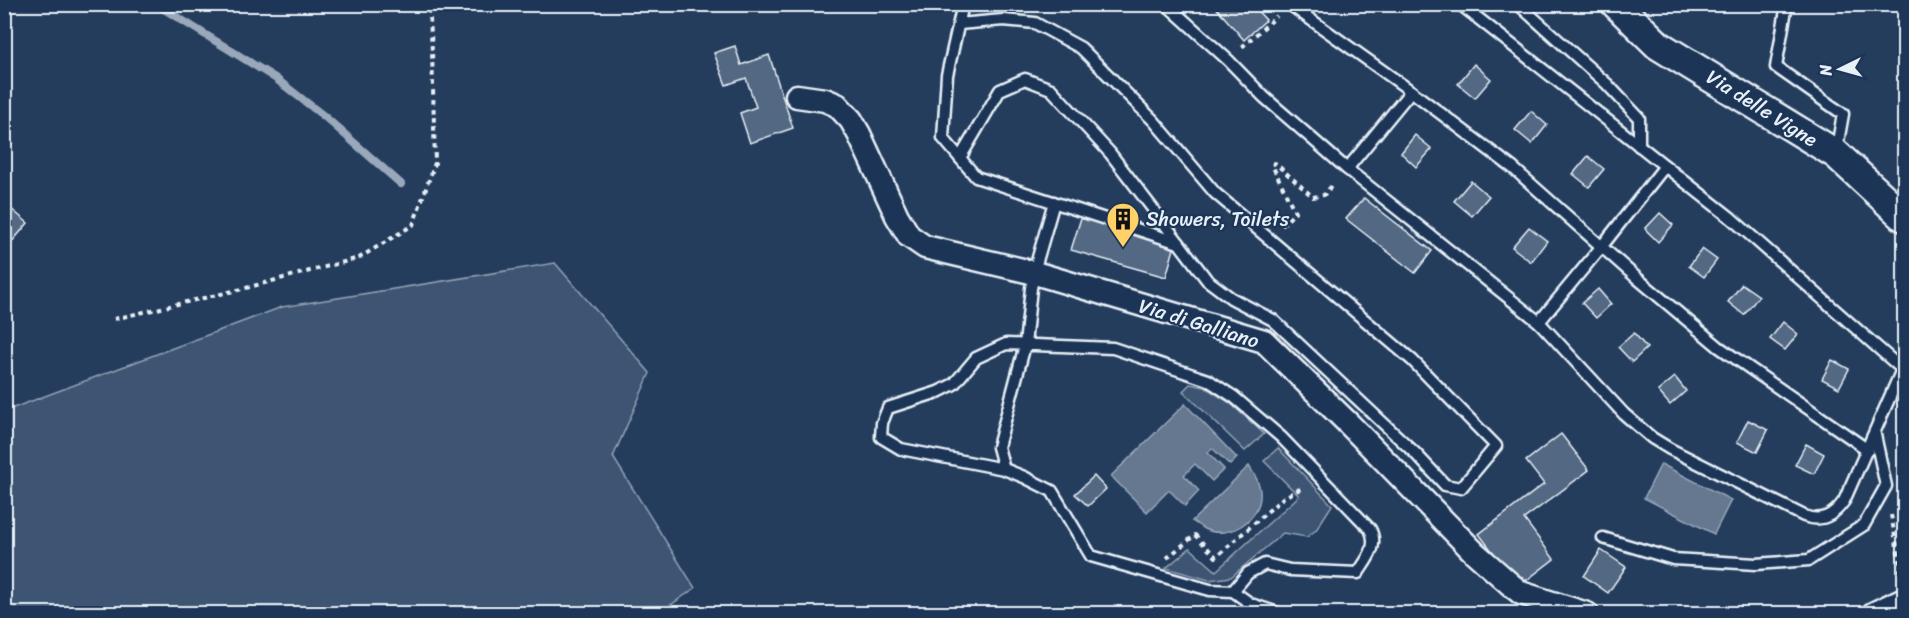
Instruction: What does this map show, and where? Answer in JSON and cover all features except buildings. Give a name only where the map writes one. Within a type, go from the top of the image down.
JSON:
[{"type":"street","name":"Via delle Vigne","points":[[1616,4],[1658,45],[1836,154],[1905,217]]},
{"type":"street","name":"Via di Galliano","points":[[797,96],[825,100],[837,105],[850,120],[859,134],[897,216],[909,236],[925,247],[1035,273],[1264,341],[1474,552],[1510,584],[1521,593],[1587,614]]},
{"type":"street","points":[[1873,614],[1902,592]]},
{"type":"lane","points":[[963,4],[947,75],[942,138],[976,177],[1179,243]]},
{"type":"lane","points":[[1166,4],[1228,60],[1264,97],[1347,169],[1539,322],[1624,414],[1652,438],[1810,519],[1832,515],[1844,501],[1904,368],[1731,218],[1460,4]]},
{"type":"lane","points":[[1178,4],[1186,21]]},
{"type":"lane","points":[[1518,4],[1607,84],[1639,118],[1639,146]]},
{"type":"lane","points":[[1787,4],[1776,67],[1843,114],[1836,154]]},
{"type":"lane","points":[[1289,5],[1513,168],[1719,347],[1868,450]]},
{"type":"lane","points":[[958,24],[1003,20],[1035,23],[1081,48],[1154,121],[1215,193],[1412,360],[1496,446],[1461,488],[1445,485],[1415,453],[1273,321],[1231,298],[1208,280],[1110,153],[1051,89],[1025,79],[999,90],[960,158]]},
{"type":"lane","points":[[1347,169],[1411,92]]},
{"type":"lane","points":[[1539,322],[1665,166]]},
{"type":"lane","points":[[1004,470],[998,447],[1025,345],[1035,273],[1054,202]]},
{"type":"lane","points":[[1233,591],[1248,573],[1265,564],[1290,570],[1358,573],[1372,552],[1374,535],[1281,437],[1234,396],[1208,380],[1113,348],[1006,344],[976,358],[954,384],[938,392],[888,408],[882,423],[881,437],[901,449],[1004,470],[1052,491],[1090,556],[1210,590],[1233,591],[1251,604],[1281,614]]},
{"type":"lane","points":[[1603,538],[1673,559],[1756,564],[1809,560],[1864,525],[1886,486],[1875,434]]},
{"type":"path","points":[[114,318],[242,290],[359,258],[412,225],[435,163],[429,4]]},
{"type":"path","points":[[1248,41],[1289,5]]},
{"type":"path","points":[[1269,240],[1295,212],[1272,165],[1275,163],[1313,197],[1324,195],[1347,169]]},
{"type":"path","points":[[1165,559],[1195,535],[1216,556],[1284,497],[1313,483],[1320,477]]},
{"type":"path","points":[[1886,486],[1900,563],[1902,592]]},
{"type":"shaded area","points":[[555,263],[650,373],[613,457],[695,588],[659,613],[5,613],[5,411],[282,307]]},
{"type":"shaded area","points":[[1190,384],[1205,387],[1230,403],[1264,434],[1245,451],[1183,391]]},
{"type":"shaded area","points":[[1185,404],[1237,458],[1230,465],[1212,448],[1208,453],[1224,469],[1212,481],[1195,464],[1184,475],[1199,491],[1185,506],[1169,490],[1147,512],[1111,476]]},
{"type":"shaded area","points":[[1278,448],[1332,505],[1316,530],[1307,537],[1283,533],[1231,577],[1209,580],[1166,568],[1190,548],[1216,571],[1299,496],[1264,461]]},
{"type":"shaded area","points":[[1661,464],[1731,500],[1714,534],[1644,498]]},
{"type":"shaded area","points":[[1249,466],[1260,491],[1256,510],[1250,518],[1233,530],[1224,532],[1204,529],[1192,521]]},
{"type":"waterway","points":[[156,4],[275,78],[325,117],[401,184]]},
{"type":"place","name":"Showers, Toilets","points":[[1123,248]]}]
